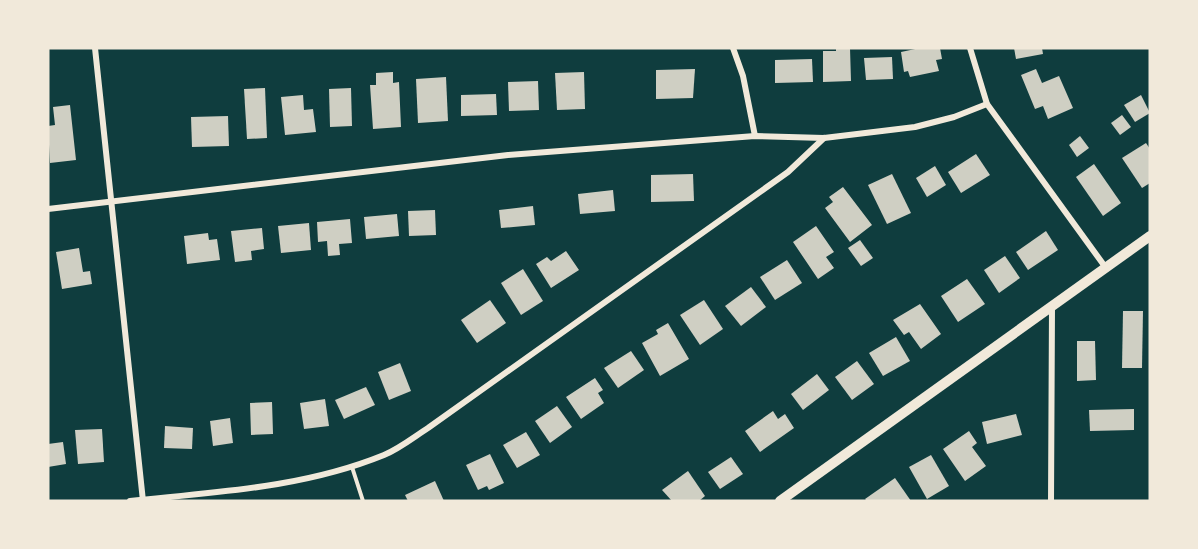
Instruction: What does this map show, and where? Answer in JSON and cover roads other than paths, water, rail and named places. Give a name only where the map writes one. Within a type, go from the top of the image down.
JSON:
[{"type":"main road","points":[[780,501],[1150,236]]},
{"type":"street","points":[[95,48],[143,500]]},
{"type":"street","points":[[733,48],[743,76],[755,136]]},
{"type":"street","points":[[970,48],[987,104],[1106,268]]},
{"type":"street","points":[[48,209],[508,155],[755,136],[824,138],[915,128],[954,117],[987,104]]},
{"type":"street","points":[[130,501],[253,490],[351,466],[386,454],[428,428],[788,172],[824,138]]},
{"type":"street","points":[[1051,501],[1052,307]]},
{"type":"lane","points":[[351,466],[363,501]]}]
